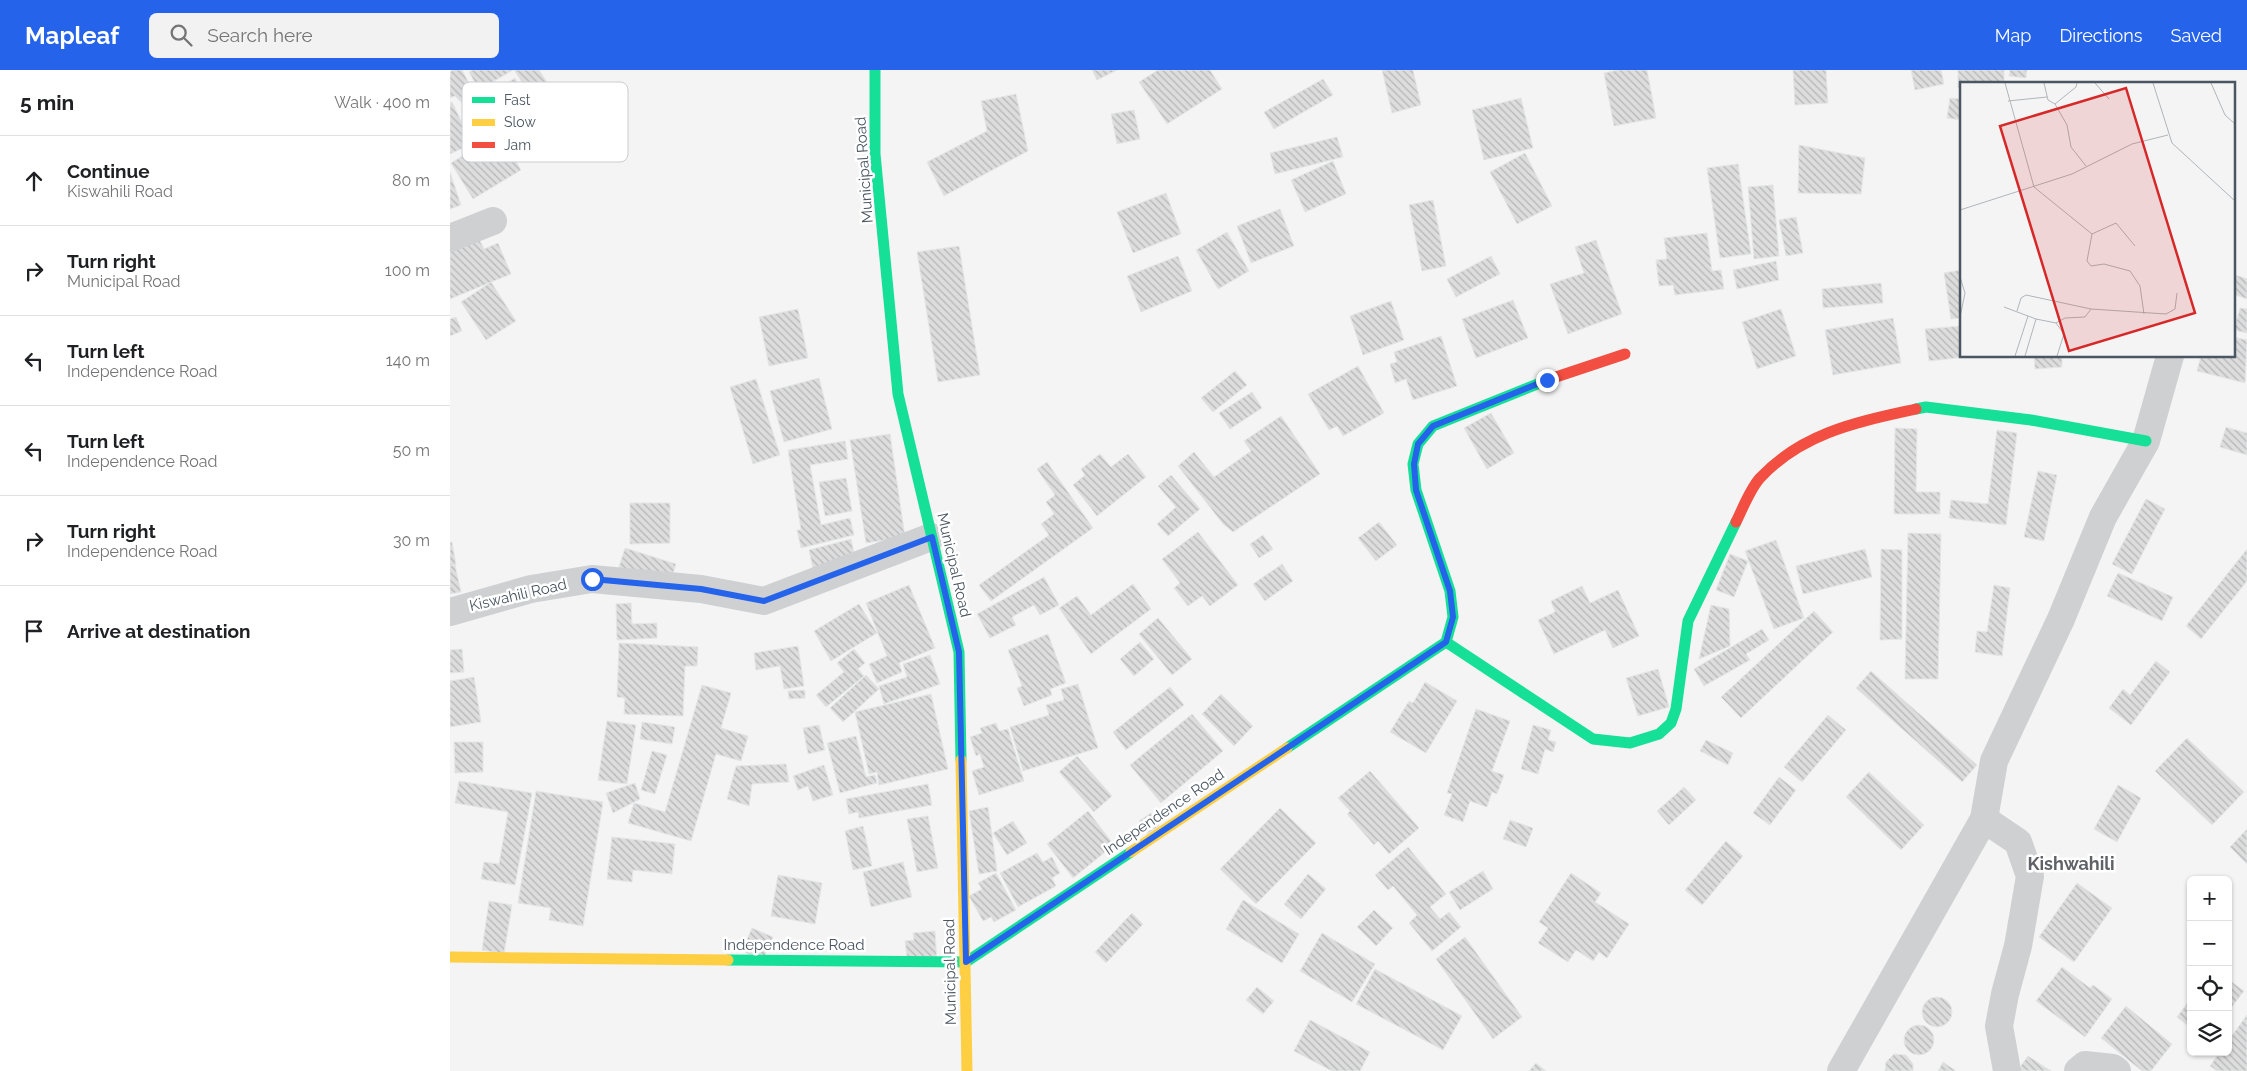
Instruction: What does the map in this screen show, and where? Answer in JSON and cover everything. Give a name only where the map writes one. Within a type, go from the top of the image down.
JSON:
[{"type":"street","name":"Municipal Road","points":[[875,70],[875,154],[898,394],[959,652],[967,1071]]},
{"type":"street","points":[[450,238],[493,220]]},
{"type":"street","points":[[1625,354],[1547,380],[1433,426],[1418,444],[1414,464],[1416,490],[1450,591],[1453,617],[1446,642],[1593,739],[1630,743],[1659,734],[1671,723],[1676,709],[1688,622],[1720,551],[1759,480],[1794,448],[1846,425],[1926,407],[2031,420],[2146,441]]},
{"type":"street","points":[[1841,1071],[1984,819],[1994,762],[2061,619],[2103,517],[2146,441],[2169,358]]},
{"type":"street","name":"Kiswahili Road","points":[[450,612],[531,589],[592,579],[701,589],[764,601],[932,537]]},
{"type":"street","name":"Independence Road","points":[[450,958],[966,962],[1446,642]]},
{"type":"street","points":[[1984,819],[2018,842],[2030,876],[2018,946],[2005,994],[1999,1026],[2007,1071]]},
{"type":"street","points":[[2078,1071],[2085,1065],[2113,1068],[2117,1071]]},
{"type":"building","points":[[462,70],[468,82],[462,82],[462,103],[455,96],[450,98],[450,72]]},
{"type":"building","points":[[472,70],[513,70],[493,82],[475,82],[469,72]]},
{"type":"building","points":[[514,70],[539,70],[547,82],[522,82]]},
{"type":"building","points":[[1092,70],[1117,70],[1097,80]]},
{"type":"building","points":[[1158,70],[1210,70],[1222,89],[1167,124],[1139,82]]},
{"type":"building","points":[[1382,70],[1413,70],[1421,105],[1392,113]]},
{"type":"building","points":[[1618,70],[1647,70],[1656,118],[1614,126],[1604,73]]},
{"type":"building","points":[[1793,70],[1826,70],[1828,103],[1795,105]]},
{"type":"building","points":[[1911,70],[1941,70],[1944,84],[1915,90]]},
{"type":"building","points":[[1958,70],[2004,70],[2004,82],[1960,82],[1960,88],[1958,88]]},
{"type":"building","points":[[2010,70],[2027,70],[2026,78],[2009,76]]},
{"type":"building","points":[[515,78],[517,82],[508,82]]},
{"type":"building","points":[[1323,79],[1333,95],[1274,129],[1264,112]]},
{"type":"building","points":[[1016,94],[1028,151],[944,196],[927,162],[987,131],[981,101]]},
{"type":"building","points":[[1521,98],[1533,148],[1484,160],[1472,110]]},
{"type":"building","points":[[1950,98],[1960,99],[1960,120],[1947,118]]},
{"type":"building","points":[[452,102],[462,123],[462,149],[450,154],[450,103]]},
{"type":"building","points":[[1134,110],[1140,139],[1117,144],[1111,114]]},
{"type":"building","points":[[1337,137],[1343,157],[1275,174],[1270,153]]},
{"type":"building","points":[[1799,145],[1865,158],[1861,194],[1798,193]]},
{"type":"building","points":[[1525,153],[1552,206],[1517,224],[1490,172]]},
{"type":"building","points":[[462,156],[462,162],[516,162],[521,170],[473,199],[451,163]]},
{"type":"building","points":[[1333,161],[1346,194],[1305,212],[1291,180]]},
{"type":"building","points":[[1738,164],[1751,254],[1720,258],[1707,168]]},
{"type":"building","points":[[450,172],[461,205],[450,209]]},
{"type":"building","points":[[1773,185],[1779,256],[1754,259],[1748,187]]},
{"type":"building","points":[[1166,193],[1181,234],[1133,253],[1117,212]]},
{"type":"building","points":[[1433,200],[1446,266],[1422,271],[1409,205]]},
{"type":"building","points":[[1280,209],[1294,246],[1251,263],[1237,226]]},
{"type":"building","points":[[1796,217],[1803,253],[1786,256],[1779,220]]},
{"type":"building","points":[[1227,232],[1249,271],[1218,289],[1196,250]]},
{"type":"building","points":[[1707,233],[1712,271],[1721,270],[1724,289],[1675,295],[1673,285],[1659,286],[1656,260],[1667,259],[1664,238]]},
{"type":"building","points":[[479,239],[484,249],[498,243],[511,274],[450,299],[450,251]]},
{"type":"building","points":[[1596,240],[1622,314],[1568,334],[1550,284],[1584,273],[1575,247]]},
{"type":"building","points":[[959,246],[980,375],[938,382],[917,252]]},
{"type":"building","points":[[1178,256],[1192,291],[1141,312],[1127,276]]},
{"type":"building","points":[[1491,256],[1500,274],[1456,297],[1447,279]]},
{"type":"building","points":[[1776,261],[1779,280],[1737,289],[1733,270]]},
{"type":"building","points":[[1960,270],[1960,318],[1951,319],[1944,273]]},
{"type":"building","points":[[2234,274],[2247,279],[2247,299],[2234,294]]},
{"type":"building","points":[[491,282],[516,321],[486,340],[461,302]]},
{"type":"building","points":[[1881,283],[1883,303],[1823,308],[1822,289]]},
{"type":"building","points":[[1513,300],[1528,338],[1476,358],[1462,319]]},
{"type":"building","points":[[1391,301],[1404,340],[1363,355],[1350,316]]},
{"type":"building","points":[[2240,308],[2247,309],[2247,333],[2234,330]]},
{"type":"building","points":[[798,309],[808,358],[769,366],[759,317]]},
{"type":"building","points":[[1781,309],[1796,356],[1757,369],[1742,322]]},
{"type":"building","points":[[456,317],[462,331],[450,336],[450,319]]},
{"type":"building","points":[[1893,318],[1901,363],[1833,375],[1825,330]]},
{"type":"building","points":[[1960,326],[1960,358],[1929,361],[1925,329]]},
{"type":"building","points":[[1441,336],[1457,386],[1413,400],[1406,379],[1395,383],[1390,364],[1397,362],[1394,352]]},
{"type":"building","points":[[2234,337],[2247,340],[2245,383],[2197,371],[2200,358],[2234,358]]},
{"type":"building","points":[[2034,358],[2062,358],[2062,367],[2035,369]]},
{"type":"building","points":[[1358,366],[1384,413],[1343,436],[1337,426],[1329,430],[1308,394]]},
{"type":"building","points":[[1235,371],[1247,385],[1213,412],[1201,398]]},
{"type":"building","points":[[819,378],[832,429],[784,442],[770,391]]},
{"type":"building","points":[[756,379],[780,455],[753,464],[730,387]]},
{"type":"building","points":[[1252,392],[1262,408],[1230,429],[1219,413]]},
{"type":"building","points":[[1491,413],[1514,453],[1487,469],[1464,428]]},
{"type":"building","points":[[1281,416],[1320,474],[1233,532],[1223,524],[1178,466],[1194,452],[1214,477],[1251,451],[1244,441]]},
{"type":"building","points":[[2226,427],[2247,433],[2247,455],[2220,447]]},
{"type":"building","points":[[1895,428],[1917,429],[1916,492],[1940,492],[1940,514],[1894,514]]},
{"type":"building","points":[[1997,430],[2017,433],[2006,525],[1949,518],[1951,500],[1988,504]]},
{"type":"building","points":[[890,434],[905,537],[866,543],[850,440]]},
{"type":"building","points":[[845,441],[848,459],[810,465],[821,525],[850,518],[854,535],[801,548],[797,530],[801,530],[788,450]]},
{"type":"building","points":[[1100,454],[1111,467],[1128,454],[1146,477],[1097,516],[1073,485],[1085,475],[1081,469]]},
{"type":"building","points":[[1047,462],[1093,528],[991,601],[979,585],[1049,535],[1041,524],[1054,514],[1046,502],[1055,495],[1037,469]]},
{"type":"building","points":[[2038,471],[2057,475],[2044,541],[2024,537]]},
{"type":"building","points":[[1171,475],[1200,509],[1168,536],[1157,524],[1176,507],[1158,486]]},
{"type":"building","points":[[846,478],[852,511],[825,516],[819,482]]},
{"type":"building","points":[[2146,499],[2165,509],[2132,574],[2112,564]]},
{"type":"building","points":[[630,503],[670,503],[670,543],[630,544]]},
{"type":"building","points":[[1379,522],[1397,545],[1376,561],[1358,538]]},
{"type":"building","points":[[1198,532],[1238,585],[1210,606],[1202,596],[1188,606],[1174,588],[1180,583],[1162,559]]},
{"type":"building","points":[[1908,533],[1941,534],[1938,679],[1905,679]]},
{"type":"building","points":[[1263,535],[1273,549],[1259,558],[1250,544]]},
{"type":"building","points":[[851,539],[855,558],[813,569],[809,550]]},
{"type":"building","points":[[1776,540],[1804,618],[1774,629],[1745,551]]},
{"type":"building","points":[[450,542],[452,542],[456,565],[450,566]]},
{"type":"building","points":[[625,548],[676,564],[669,586],[618,570]]},
{"type":"building","points":[[1865,549],[1872,577],[1803,594],[1796,566]]},
{"type":"building","points":[[1881,549],[1902,550],[1902,639],[1880,640]]},
{"type":"building","points":[[2247,549],[2247,581],[2201,639],[2186,626]]},
{"type":"building","points":[[1730,554],[1748,561],[1734,597],[1716,590]]},
{"type":"building","points":[[1282,564],[1293,581],[1265,601],[1253,584]]},
{"type":"building","points":[[455,565],[461,592],[450,594],[450,566]]},
{"type":"building","points":[[2118,573],[2173,597],[2162,621],[2107,596]]},
{"type":"building","points":[[1044,577],[1059,605],[1040,615],[1034,605],[1012,617],[1016,625],[990,638],[977,614]]},
{"type":"building","points":[[1133,584],[1151,609],[1091,654],[1059,608],[1077,596],[1091,615]]},
{"type":"building","points":[[909,585],[935,648],[899,663],[902,672],[877,683],[869,664],[887,656],[866,603]]},
{"type":"building","points":[[1994,585],[2010,588],[2002,656],[1975,652],[1977,631],[1987,632]]},
{"type":"building","points":[[1582,586],[1590,603],[1618,590],[1639,636],[1613,648],[1605,630],[1554,654],[1538,620],[1555,612],[1551,601]]},
{"type":"building","points":[[631,603],[632,624],[657,623],[657,638],[617,640],[616,604]]},
{"type":"building","points":[[859,604],[877,633],[831,661],[814,631]]},
{"type":"building","points":[[1711,605],[1729,609],[1730,646],[1699,659]]},
{"type":"building","points":[[1814,611],[1833,632],[1741,718],[1721,697]]},
{"type":"building","points":[[1158,618],[1192,659],[1172,675],[1139,634]]},
{"type":"building","points":[[1762,629],[1769,640],[1746,654],[1750,660],[1704,686],[1694,669]]},
{"type":"building","points":[[1048,634],[1066,683],[1050,689],[1052,695],[1024,706],[1017,688],[1022,686],[1008,650]]},
{"type":"building","points":[[1140,642],[1154,659],[1134,676],[1120,659]]},
{"type":"building","points":[[619,643],[698,647],[697,666],[685,666],[683,716],[624,714],[625,698],[617,697]]},
{"type":"building","points":[[798,646],[804,686],[784,689],[780,666],[756,670],[754,653]]},
{"type":"building","points":[[462,649],[464,672],[450,673],[450,650]]},
{"type":"building","points":[[854,649],[865,663],[858,669],[864,676],[826,707],[816,695],[844,672],[837,663]]},
{"type":"building","points":[[930,655],[940,684],[884,704],[879,686],[907,677],[903,664]]},
{"type":"building","points":[[2156,661],[2170,672],[2131,725],[2109,708],[2123,689],[2130,695]]},
{"type":"building","points":[[1658,669],[1669,707],[1638,716],[1626,678]]},
{"type":"building","points":[[1871,671],[1977,765],[1962,782],[1856,688]]},
{"type":"building","points":[[866,675],[879,689],[843,722],[830,708]]},
{"type":"building","points":[[474,677],[481,722],[450,727],[450,681]]},
{"type":"building","points":[[1425,682],[1457,701],[1426,753],[1390,732],[1409,701],[1413,703]]},
{"type":"building","points":[[1078,684],[1098,748],[1023,771],[1010,727],[1049,715],[1046,705],[1064,700],[1061,689]]},
{"type":"building","points":[[702,685],[731,693],[721,728],[748,736],[741,761],[716,754],[691,841],[628,823],[634,803],[665,812]]},
{"type":"building","points":[[1170,687],[1184,705],[1126,750],[1113,732]]},
{"type":"building","points":[[805,690],[805,698],[789,699],[788,691]]},
{"type":"building","points":[[931,694],[948,769],[879,785],[877,772],[869,774],[855,712]]},
{"type":"building","points":[[1221,694],[1253,726],[1234,746],[1202,714]]},
{"type":"building","points":[[1476,709],[1510,721],[1492,771],[1504,775],[1497,794],[1492,792],[1487,807],[1470,801],[1463,822],[1444,815],[1452,794],[1447,793]]},
{"type":"building","points":[[1192,714],[1223,751],[1161,803],[1130,765]]},
{"type":"building","points":[[1828,715],[1846,730],[1802,782],[1784,767]]},
{"type":"building","points":[[607,721],[636,725],[627,784],[598,780]]},
{"type":"building","points":[[642,722],[675,727],[672,744],[640,739]]},
{"type":"building","points":[[996,723],[999,731],[1008,729],[1024,781],[979,795],[972,771],[984,767],[980,754],[976,756],[970,737],[982,733],[980,728]]},
{"type":"building","points":[[819,725],[825,750],[808,754],[803,728]]},
{"type":"building","points":[[1533,725],[1551,730],[1548,740],[1556,742],[1553,752],[1545,749],[1538,774],[1521,769]]},
{"type":"building","points":[[856,736],[866,777],[875,775],[877,783],[840,793],[827,743]]},
{"type":"building","points":[[2187,738],[2244,792],[2212,825],[2155,771]]},
{"type":"building","points":[[1706,740],[1733,753],[1728,765],[1700,751]]},
{"type":"building","points":[[454,742],[483,742],[483,772],[455,773]]},
{"type":"building","points":[[652,751],[667,755],[655,794],[641,790]]},
{"type":"building","points":[[1077,756],[1112,796],[1094,812],[1059,772]]},
{"type":"building","points":[[786,764],[789,782],[752,784],[749,806],[727,799],[736,766]]},
{"type":"building","points":[[824,765],[833,795],[813,801],[808,786],[798,790],[793,776]]},
{"type":"building","points":[[1370,771],[1419,828],[1389,854],[1378,841],[1374,845],[1347,814],[1350,811],[1338,798]]},
{"type":"building","points":[[1869,772],[1924,825],[1901,850],[1846,797]]},
{"type":"building","points":[[1779,777],[1796,790],[1770,825],[1753,813]]},
{"type":"building","points":[[459,781],[532,793],[515,885],[481,879],[484,862],[499,864],[508,812],[455,803]]},
{"type":"building","points":[[635,783],[640,799],[613,813],[606,793]]},
{"type":"building","points":[[928,784],[932,805],[859,818],[858,812],[849,814],[846,799]]},
{"type":"building","points":[[2118,785],[2141,798],[2117,842],[2094,829]]},
{"type":"building","points":[[1684,787],[1696,800],[1669,825],[1657,811]]},
{"type":"building","points":[[536,791],[603,802],[583,926],[549,920],[551,908],[518,903]]},
{"type":"building","points":[[988,807],[997,871],[979,874],[969,811]]},
{"type":"building","points":[[1280,808],[1316,843],[1256,904],[1220,869]]},
{"type":"building","points":[[1088,811],[1114,845],[1073,878],[1047,844]]},
{"type":"building","points":[[1151,813],[1159,826],[1147,834],[1139,821]]},
{"type":"building","points":[[928,816],[938,868],[917,872],[907,819]]},
{"type":"building","points":[[1510,820],[1533,828],[1526,847],[1503,839]]},
{"type":"building","points":[[1013,821],[1027,843],[1007,855],[993,833]]},
{"type":"building","points":[[863,826],[872,866],[853,870],[845,831]]},
{"type":"building","points":[[2247,829],[2247,864],[2230,847]]},
{"type":"building","points":[[612,837],[675,844],[672,874],[633,870],[632,882],[607,879]]},
{"type":"building","points":[[1726,841],[1743,856],[1702,905],[1685,890]]},
{"type":"building","points":[[1408,847],[1446,894],[1430,907],[1440,919],[1449,912],[1461,927],[1432,951],[1409,923],[1417,915],[1393,886],[1388,890],[1375,875]]},
{"type":"building","points":[[1037,853],[1043,862],[1052,857],[1060,873],[1052,878],[1056,886],[1018,907],[1000,873]]},
{"type":"building","points":[[903,862],[912,897],[871,907],[863,872]]},
{"type":"building","points":[[1483,871],[1493,889],[1460,910],[1449,892]]},
{"type":"building","points":[[996,873],[1016,910],[994,922],[991,917],[983,921],[969,896],[982,889],[978,883]]},
{"type":"building","points":[[1571,873],[1601,893],[1595,902],[1629,924],[1607,958],[1599,952],[1593,961],[1576,950],[1568,962],[1538,943],[1548,928],[1539,922]]},
{"type":"building","points":[[1308,874],[1326,889],[1301,919],[1284,904]]},
{"type":"building","points":[[778,875],[822,883],[815,924],[771,916]]},
{"type":"building","points":[[2077,883],[2112,908],[2074,962],[2039,937]]},
{"type":"building","points":[[1243,900],[1299,934],[1282,963],[1226,929]]},
{"type":"building","points":[[489,901],[512,905],[504,954],[482,950]]},
{"type":"building","points":[[1374,910],[1393,928],[1376,946],[1357,927]]},
{"type":"building","points":[[1132,913],[1143,924],[1106,963],[1095,952]]},
{"type":"building","points":[[752,928],[773,937],[763,960],[742,951]]},
{"type":"building","points":[[935,931],[937,963],[908,965],[905,941],[914,940],[913,933]]},
{"type":"building","points":[[1322,933],[1375,964],[1352,1002],[1300,971]]},
{"type":"building","points":[[1465,937],[1522,1017],[1493,1039],[1436,959]]},
{"type":"building","points":[[2062,967],[2090,988],[2093,985],[2112,999],[2085,1037],[2036,1001]]},
{"type":"building","points":[[1375,969],[1462,1016],[1443,1050],[1356,1004]]},
{"type":"building","points":[[2232,982],[2244,991],[2232,1007]]},
{"type":"building","points":[[1257,987],[1274,1001],[1263,1014],[1246,1000]]},
{"type":"building","points":[[1937,997],[1943,998],[1951,1006],[1951,1018],[1943,1026],[1937,1027],[1931,1026],[1923,1018],[1922,1012],[1923,1006],[1931,998]]},
{"type":"building","points":[[2187,1003],[2187,1025],[2177,1017]]},
{"type":"building","points":[[2126,1006],[2172,1044],[2151,1071],[2142,1071],[2101,1038]]},
{"type":"building","points":[[2247,1015],[2247,1071],[2217,1071],[2210,1066],[2217,1056],[2232,1056],[2232,1036]]},
{"type":"building","points":[[1310,1020],[1370,1052],[1360,1071],[1332,1071],[1294,1051]]},
{"type":"building","points":[[1919,1025],[1929,1030],[1934,1040],[1929,1050],[1919,1055],[1909,1050],[1904,1040],[1909,1030]]},
{"type":"building","points":[[1894,1054],[1906,1055],[1913,1064],[1913,1071],[1885,1071],[1886,1062]]},
{"type":"building","points":[[2028,1056],[2051,1071],[2017,1071]]},
{"type":"building","points":[[1943,1062],[1956,1071],[1938,1071]]},
{"type":"building","points":[[1536,1063],[1546,1071],[1529,1071]]},
{"type":"traffic: fast","points":[[875,70],[875,154],[898,394],[959,652],[961,760]]},
{"type":"traffic: fast","points":[[1287,748],[1446,642],[1453,617],[1450,591],[1416,490],[1413,464],[1418,444],[1433,426],[1550,379]]},
{"type":"traffic: fast","points":[[1916,409],[1926,407],[2031,420],[2146,441]]},
{"type":"traffic: fast","points":[[1446,642],[1593,739],[1630,743],[1659,734],[1671,723],[1676,709],[1688,621],[1736,522]]},
{"type":"traffic: fast","points":[[728,960],[966,962],[1131,852]]},
{"type":"traffic: slow","points":[[1131,852],[1287,748]]},
{"type":"traffic: slow","points":[[961,760],[967,1071]]},
{"type":"traffic: slow","points":[[450,957],[728,960]]},
{"type":"traffic: jam","points":[[1550,379],[1625,354]]},
{"type":"traffic: jam","points":[[1736,522],[1756,482],[1777,462],[1794,450],[1813,439],[1852,424],[1916,409]]},
{"type":"district","name":"Kishwahili","points":[[2071,863]]},
{"type":"route","points":[[592,579],[701,589],[764,601],[932,537],[959,652],[966,962],[1446,642],[1453,617],[1450,591],[1416,490],[1414,464],[1418,444],[1433,426],[1547,380]]}]
